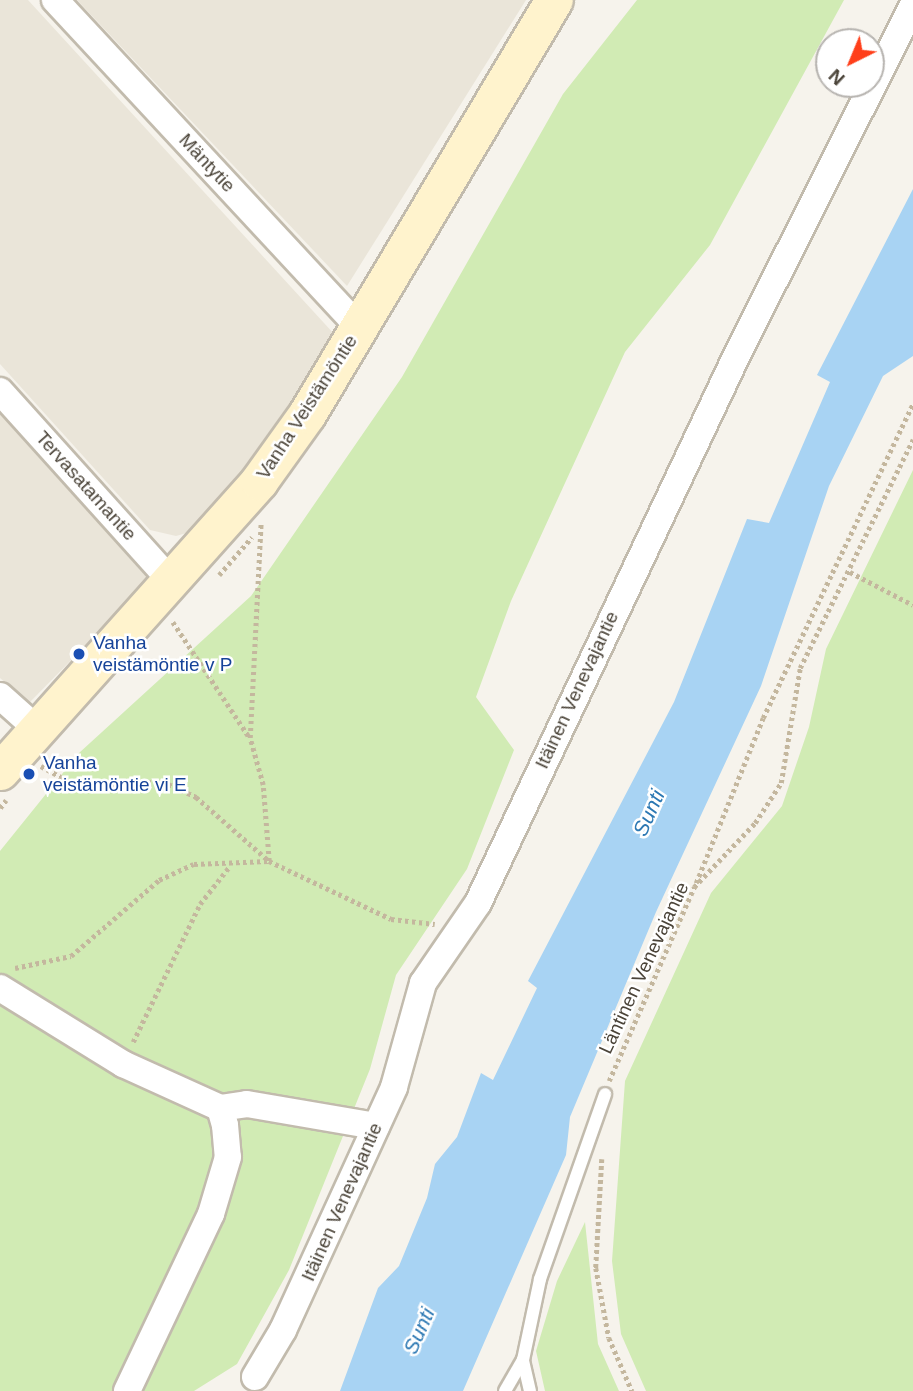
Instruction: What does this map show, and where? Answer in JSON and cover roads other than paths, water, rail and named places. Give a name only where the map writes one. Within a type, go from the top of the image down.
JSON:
[{"type":"street","name":"Mäntytie","points":[[55,0],[359,327]]},
{"type":"street","name":"Vanha Veistämöntie","points":[[0,771],[37,746],[259,481],[359,327],[554,0]]},
{"type":"street","name":"Itäinen Venevajantie","points":[[255,1377],[284,1330],[394,1087],[423,983],[461,929],[913,5]]},
{"type":"street","name":"Tervasatamantie","points":[[0,391],[172,582]]},
{"type":"street","points":[[0,696],[37,746]]},
{"type":"street","points":[[0,988],[123,1064],[220,1108],[247,1104],[334,1124],[376,1126]]},
{"type":"street","points":[[127,1391],[211,1214],[228,1157],[220,1108]]},
{"type":"lane","points":[[505,1391],[523,1360],[540,1279],[605,1094]]},
{"type":"lane","points":[[523,1360],[530,1391]]},
{"type":"water","name":"Sunti","points":[[913,189],[913,356],[883,376],[829,486],[761,686],[656,912],[570,1117],[566,1155],[463,1391],[340,1391],[378,1288],[399,1266],[427,1198],[435,1164],[457,1137],[481,1073],[493,1080],[537,988],[528,981],[674,702],[747,519],[769,523],[830,382],[817,375]]},
{"type":"place","name":"Vanha veistämöntie v P","points":[[79,654]]},
{"type":"place","name":"Vanha veistämöntie vi E","points":[[29,774]]}]
